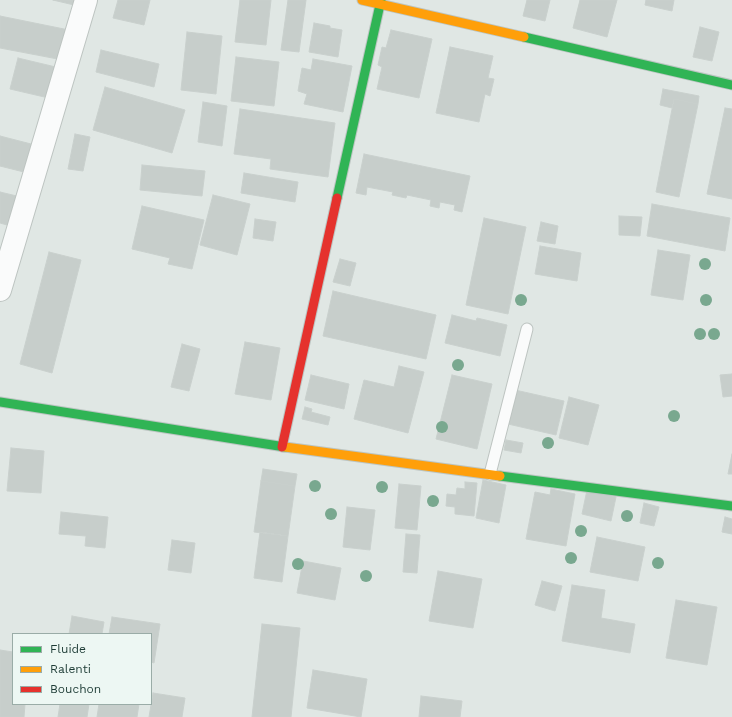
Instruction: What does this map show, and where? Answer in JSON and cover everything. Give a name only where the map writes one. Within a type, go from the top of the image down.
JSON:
[{"type":"street","points":[[0,290],[4,268],[86,0]]},
{"type":"street","points":[[362,0],[380,2],[732,85]]},
{"type":"street","points":[[282,447],[380,2]]},
{"type":"street","points":[[0,402],[282,447],[732,506]]},
{"type":"lane","points":[[490,474],[527,329]]},
{"type":"building","points":[[53,0],[75,0],[74,5]]},
{"type":"building","points":[[118,0],[150,0],[144,25],[113,18]]},
{"type":"building","points":[[240,0],[271,0],[266,45],[235,42]]},
{"type":"building","points":[[288,0],[306,0],[299,52],[281,50]]},
{"type":"building","points":[[527,0],[550,0],[545,21],[523,16]]},
{"type":"building","points":[[580,0],[617,0],[607,37],[573,28]]},
{"type":"building","points":[[646,0],[674,0],[672,11],[645,5]]},
{"type":"building","points":[[0,16],[69,30],[63,60],[0,48]]},
{"type":"building","points":[[314,23],[342,30],[338,57],[309,52]]},
{"type":"building","points":[[700,27],[719,32],[712,61],[693,57]]},
{"type":"building","points":[[391,30],[432,39],[419,98],[377,89],[382,67],[378,65],[382,47],[386,48]]},
{"type":"building","points":[[187,32],[222,36],[216,94],[181,90]]},
{"type":"building","points":[[450,47],[493,56],[488,78],[494,79],[490,96],[485,94],[479,122],[436,113]]},
{"type":"building","points":[[101,50],[159,64],[154,87],[96,72]]},
{"type":"building","points":[[236,57],[279,62],[274,106],[231,101]]},
{"type":"building","points":[[18,58],[60,68],[53,99],[10,89]]},
{"type":"building","points":[[313,59],[352,66],[343,112],[304,104],[307,94],[298,91],[302,68],[311,70]]},
{"type":"building","points":[[105,87],[185,110],[172,153],[93,130]]},
{"type":"building","points":[[663,89],[699,96],[698,104],[674,99],[672,108],[660,105]]},
{"type":"building","points":[[674,99],[698,104],[679,197],[656,192]]},
{"type":"building","points":[[203,102],[227,106],[222,146],[198,142]]},
{"type":"building","points":[[725,108],[732,109],[732,199],[707,194]]},
{"type":"building","points":[[240,109],[335,123],[328,177],[270,169],[271,159],[234,154]]},
{"type":"building","points":[[75,134],[90,137],[83,171],[68,169]]},
{"type":"building","points":[[0,136],[35,145],[28,173],[0,166]]},
{"type":"building","points":[[364,154],[470,176],[462,212],[454,210],[455,205],[440,202],[439,208],[430,206],[431,200],[407,195],[406,198],[392,195],[393,192],[367,187],[366,195],[356,193]]},
{"type":"building","points":[[142,165],[205,171],[202,196],[140,190]]},
{"type":"building","points":[[244,173],[298,182],[295,202],[241,193]]},
{"type":"building","points":[[0,192],[21,197],[14,227],[0,223]]},
{"type":"building","points":[[213,195],[250,204],[237,255],[200,245]]},
{"type":"building","points":[[652,204],[730,218],[725,251],[647,236]]},
{"type":"building","points":[[142,206],[204,220],[192,269],[168,264],[170,258],[132,249]]},
{"type":"building","points":[[619,216],[642,217],[640,236],[619,235]]},
{"type":"building","points":[[484,218],[526,227],[508,314],[466,305]]},
{"type":"building","points":[[255,219],[276,222],[273,241],[253,238]]},
{"type":"building","points":[[541,222],[558,226],[555,244],[537,241]]},
{"type":"building","points":[[540,246],[581,253],[577,281],[535,274]]},
{"type":"building","points":[[658,250],[690,255],[683,300],[651,295]]},
{"type":"building","points":[[49,252],[81,260],[52,373],[20,364]]},
{"type":"building","points":[[340,259],[356,263],[350,286],[333,282]]},
{"type":"building","points":[[333,291],[436,315],[426,359],[323,336]]},
{"type":"building","points":[[452,315],[476,321],[477,318],[507,325],[500,356],[445,343]]},
{"type":"building","points":[[245,342],[280,348],[271,400],[235,394]]},
{"type":"building","points":[[182,344],[200,349],[189,391],[171,387]]},
{"type":"building","points":[[399,366],[424,372],[408,433],[354,419],[364,380],[394,387]]},
{"type":"building","points":[[732,374],[732,396],[723,397],[720,375]]},
{"type":"building","points":[[311,375],[349,384],[344,409],[305,400]]},
{"type":"building","points":[[452,375],[492,384],[477,449],[436,439]]},
{"type":"building","points":[[515,390],[564,401],[556,435],[508,424]]},
{"type":"building","points":[[569,397],[599,405],[588,445],[559,438]]},
{"type":"building","points":[[305,407],[312,409],[311,412],[330,417],[328,425],[302,419]]},
{"type":"building","points":[[506,440],[523,443],[521,453],[504,450]]},
{"type":"building","points":[[11,448],[44,451],[41,493],[7,491]]},
{"type":"building","points":[[732,454],[732,474],[728,474]]},
{"type":"building","points":[[263,469],[297,474],[295,486],[261,481]]},
{"type":"building","points":[[483,480],[506,485],[499,523],[476,518]]},
{"type":"building","points":[[261,481],[295,486],[288,536],[254,532]]},
{"type":"building","points":[[465,482],[477,483],[474,516],[455,514],[455,507],[446,506],[447,494],[456,495],[457,488],[465,489]]},
{"type":"building","points":[[399,484],[421,486],[417,530],[395,528]]},
{"type":"building","points":[[551,489],[575,494],[566,546],[526,539],[535,492],[550,495]]},
{"type":"building","points":[[587,490],[616,497],[611,521],[582,514]]},
{"type":"building","points":[[644,503],[659,507],[654,526],[640,523]]},
{"type":"building","points":[[347,507],[375,510],[370,550],[343,547]]},
{"type":"building","points":[[61,512],[108,517],[105,548],[85,546],[86,536],[59,534]]},
{"type":"building","points":[[725,517],[732,519],[732,534],[722,532]]},
{"type":"building","points":[[260,532],[288,536],[282,582],[254,578]]},
{"type":"building","points":[[406,534],[420,535],[417,573],[403,572]]},
{"type":"building","points":[[597,537],[645,547],[638,581],[590,572]]},
{"type":"building","points":[[172,540],[195,543],[191,573],[168,570]]},
{"type":"building","points":[[303,561],[341,568],[335,600],[297,593]]},
{"type":"building","points":[[438,571],[482,579],[473,628],[429,621]]},
{"type":"building","points":[[542,581],[562,586],[555,611],[535,605]]},
{"type":"building","points":[[572,585],[605,590],[601,618],[635,624],[630,653],[562,641]]},
{"type":"building","points":[[676,600],[717,607],[707,665],[666,658]]},
{"type":"building","points":[[72,616],[104,622],[102,633],[69,633]]},
{"type":"building","points":[[112,617],[160,624],[154,663],[152,662],[152,633],[109,633]]},
{"type":"building","points":[[262,624],[300,628],[291,717],[252,717]]},
{"type":"building","points":[[0,650],[12,652],[12,705],[25,705],[24,717],[0,717]]},
{"type":"building","points":[[313,670],[367,679],[361,717],[307,708]]},
{"type":"building","points":[[153,693],[185,698],[182,717],[149,717]]},
{"type":"building","points":[[421,696],[462,701],[460,717],[419,717]]},
{"type":"building","points":[[60,705],[89,705],[87,717],[58,717]]},
{"type":"building","points":[[99,705],[139,705],[137,717],[97,717]]},
{"type":"traffic: fast","points":[[337,198],[381,0]]},
{"type":"traffic: fast","points":[[524,37],[732,85]]},
{"type":"traffic: fast","points":[[0,402],[285,447]]},
{"type":"traffic: fast","points":[[500,476],[732,506]]},
{"type":"traffic: slow","points":[[362,0],[524,37]]},
{"type":"traffic: slow","points":[[285,447],[500,476]]},
{"type":"traffic: jam","points":[[282,447],[337,198]]}]
